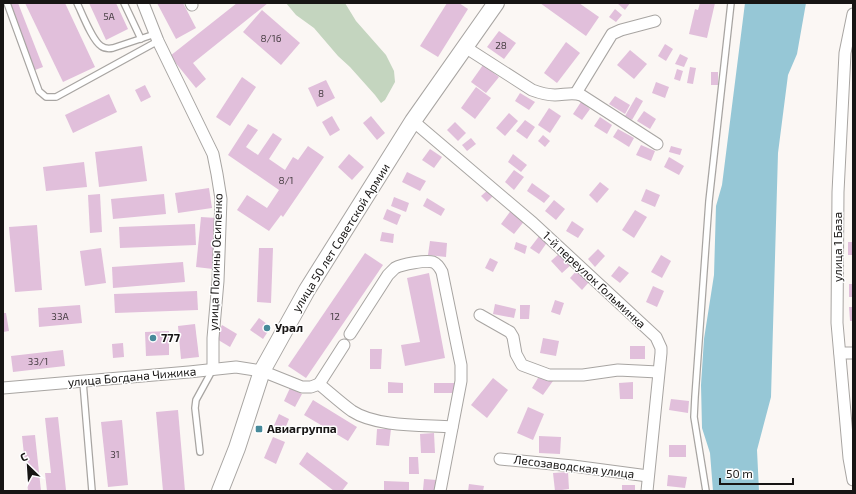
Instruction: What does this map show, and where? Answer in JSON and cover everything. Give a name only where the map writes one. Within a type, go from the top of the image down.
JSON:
[{"type":"main road","name":"улица 50 лет Советской Армии","points":[[220,491],[237,448],[262,370],[307,290],[413,121],[496,3]]},
{"type":"street","name":"улица Полины Осипенко","points":[[143,3],[156,38],[210,148],[217,174],[221,199],[218,281],[213,338],[213,369]]},
{"type":"street","name":"улица 1 База","points":[[853,14],[845,53],[838,192],[837,323],[849,458],[853,480]]},
{"type":"street","points":[[576,93],[612,34],[621,30],[655,22]]},
{"type":"street","points":[[465,47],[532,90],[550,95],[576,93],[657,144]]},
{"type":"street","name":"1-й переулок Гольминка","points":[[413,121],[533,223],[656,337],[661,348],[647,491]]},
{"type":"street","points":[[350,334],[388,275],[394,269],[402,265],[431,262],[435,263],[439,267],[442,272],[461,364],[459,396],[440,491]]},
{"type":"street","points":[[480,315],[510,332],[513,337],[516,354],[522,365],[549,375],[583,375],[618,370],[658,372]]},
{"type":"street","points":[[262,370],[302,387],[319,384],[344,345]]},
{"type":"street","points":[[840,353],[853,353]]},
{"type":"street","name":"улица Богдана Чижика","points":[[3,388],[83,382],[236,367],[262,370]]},
{"type":"street","points":[[319,384],[353,412],[364,417],[388,423],[452,427]]},
{"type":"street","name":"Лесозаводская улица","points":[[500,459],[573,466],[648,476]]},
{"type":"lane","points":[[6,3],[39,91],[46,97],[56,97],[156,38]]},
{"type":"lane","points":[[77,3],[96,42],[106,49],[141,39],[156,38]]},
{"type":"lane","points":[[124,3],[141,39]]},
{"type":"lane","points":[[706,491],[694,417],[709,200],[730,3]]},
{"type":"lane","points":[[200,452],[195,408],[196,400],[213,369]]},
{"type":"lane","points":[[83,382],[92,491]]},
{"type":"green space","points":[[286,3],[345,3],[356,21],[386,55],[394,71],[395,82],[385,100],[381,103],[314,28],[296,15]]},
{"type":"water","points":[[745,3],[806,3],[797,54],[788,75],[778,153],[771,397],[757,450],[759,491],[713,491],[710,453],[702,428],[701,385],[704,339],[714,275],[716,206],[722,185]]},
{"type":"building","points":[[18,3],[43,67],[35,70],[9,5]]},
{"type":"building","points":[[25,3],[65,3],[95,67],[63,82]]},
{"type":"building","points":[[89,3],[116,3],[128,29],[106,40]]},
{"type":"building","points":[[157,3],[183,3],[196,28],[176,39]]},
{"type":"building","points":[[237,3],[268,3],[193,63],[206,79],[196,88],[170,56]]},
{"type":"building","points":[[447,3],[459,3],[468,9],[438,57],[420,46]]},
{"type":"building","points":[[540,3],[579,3],[599,17],[586,36]]},
{"type":"building","points":[[617,3],[630,3],[625,10]]},
{"type":"building","points":[[700,3],[715,3],[707,38],[689,34],[695,9],[698,10]]},
{"type":"building","points":[[615,9],[622,15],[616,22],[609,17]]},
{"type":"building","points":[[262,10],[300,43],[281,65],[243,32]]},
{"type":"building","points":[[499,31],[516,43],[504,59],[487,47]]},
{"type":"building","points":[[566,42],[580,53],[557,83],[544,73]]},
{"type":"building","points":[[665,44],[673,49],[666,61],[658,56]]},
{"type":"building","points":[[630,50],[647,64],[634,79],[617,65]]},
{"type":"building","points":[[680,54],[688,58],[684,67],[675,64]]},
{"type":"building","points":[[483,65],[499,77],[486,93],[471,82]]},
{"type":"building","points":[[690,67],[696,68],[693,84],[687,83]]},
{"type":"building","points":[[677,69],[683,71],[680,81],[674,79]]},
{"type":"building","points":[[711,72],[718,72],[718,85],[711,85]]},
{"type":"building","points":[[242,77],[256,87],[230,126],[216,117]]},
{"type":"building","points":[[326,80],[335,98],[317,107],[308,88]]},
{"type":"building","points":[[656,82],[669,87],[665,98],[652,93]]},
{"type":"building","points":[[145,85],[151,97],[141,102],[135,90]]},
{"type":"building","points":[[476,87],[491,98],[475,119],[461,108]]},
{"type":"building","points":[[520,93],[535,102],[529,110],[515,101]]},
{"type":"building","points":[[109,94],[117,112],[73,133],[65,115]]},
{"type":"building","points":[[615,96],[630,105],[625,114],[609,104]]},
{"type":"building","points":[[636,97],[643,101],[632,120],[625,116]]},
{"type":"building","points":[[581,102],[590,109],[582,120],[573,114]]},
{"type":"building","points":[[549,108],[561,116],[550,133],[538,125]]},
{"type":"building","points":[[644,111],[656,119],[650,129],[637,121]]},
{"type":"building","points":[[509,113],[518,121],[505,136],[496,128]]},
{"type":"building","points":[[332,116],[340,130],[330,136],[322,122]]},
{"type":"building","points":[[371,116],[385,133],[377,140],[363,123]]},
{"type":"building","points":[[600,117],[612,125],[607,134],[594,126]]},
{"type":"building","points":[[525,120],[535,127],[527,139],[516,131]]},
{"type":"building","points":[[455,122],[466,133],[458,141],[447,130]]},
{"type":"building","points":[[248,124],[258,130],[246,147],[258,155],[273,133],[282,139],[269,159],[285,170],[293,157],[298,160],[308,146],[324,157],[283,217],[281,215],[269,231],[237,210],[247,195],[267,208],[279,190],[228,155]]},
{"type":"building","points":[[618,129],[634,138],[629,147],[613,137]]},
{"type":"building","points":[[543,135],[550,141],[545,147],[538,141]]},
{"type":"building","points":[[471,138],[476,144],[467,151],[462,145]]},
{"type":"building","points":[[641,145],[655,151],[651,161],[636,155]]},
{"type":"building","points":[[142,146],[147,181],[99,187],[95,152]]},
{"type":"building","points":[[671,146],[682,149],[680,155],[669,152]]},
{"type":"building","points":[[430,149],[442,157],[434,168],[422,160]]},
{"type":"building","points":[[349,154],[364,167],[352,180],[338,167]]},
{"type":"building","points":[[513,154],[527,165],[521,172],[508,162]]},
{"type":"building","points":[[669,157],[684,166],[679,175],[664,167]]},
{"type":"building","points":[[84,162],[87,187],[46,191],[43,167]]},
{"type":"building","points":[[514,170],[524,177],[514,190],[505,182]]},
{"type":"building","points":[[407,172],[426,181],[420,191],[402,182]]},
{"type":"building","points":[[600,182],[609,189],[597,203],[589,195]]},
{"type":"building","points":[[532,183],[550,196],[544,203],[527,191]]},
{"type":"building","points":[[209,188],[212,208],[178,213],[175,193]]},
{"type":"building","points":[[646,189],[660,195],[655,207],[641,201]]},
{"type":"building","points":[[488,190],[493,196],[487,202],[481,196]]},
{"type":"building","points":[[100,194],[102,232],[90,233],[88,195]]},
{"type":"building","points":[[164,194],[166,214],[113,219],[111,199]]},
{"type":"building","points":[[394,197],[409,203],[406,212],[391,206]]},
{"type":"building","points":[[427,198],[445,209],[441,216],[423,206]]},
{"type":"building","points":[[554,200],[565,209],[556,220],[545,211]]},
{"type":"building","points":[[387,209],[401,215],[397,225],[383,219]]},
{"type":"building","points":[[512,209],[526,219],[514,234],[501,224]]},
{"type":"building","points":[[635,210],[647,217],[634,238],[622,230]]},
{"type":"building","points":[[201,217],[217,218],[213,269],[196,267]]},
{"type":"building","points":[[572,221],[584,229],[578,238],[566,231]]},
{"type":"building","points":[[195,224],[196,245],[120,248],[119,227]]},
{"type":"building","points":[[37,225],[42,290],[15,292],[9,227]]},
{"type":"building","points":[[382,232],[394,234],[393,243],[380,241]]},
{"type":"building","points":[[540,235],[548,241],[539,254],[530,248]]},
{"type":"building","points":[[430,241],[447,243],[446,257],[428,255]]},
{"type":"building","points":[[516,242],[527,246],[525,254],[514,249]]},
{"type":"building","points":[[848,242],[853,242],[853,255],[848,255]]},
{"type":"building","points":[[101,248],[106,283],[85,286],[80,251]]},
{"type":"building","points":[[259,248],[273,248],[271,303],[257,302]]},
{"type":"building","points":[[598,249],[605,256],[595,267],[588,259]]},
{"type":"building","points":[[561,252],[572,264],[562,273],[551,261]]},
{"type":"building","points":[[365,253],[383,265],[306,378],[288,366]]},
{"type":"building","points":[[661,255],[671,261],[662,278],[651,272]]},
{"type":"building","points":[[490,258],[498,262],[493,272],[485,268]]},
{"type":"building","points":[[183,262],[185,282],[113,288],[112,267]]},
{"type":"building","points":[[619,266],[629,273],[620,283],[611,276]]},
{"type":"building","points":[[577,270],[589,282],[582,290],[570,278]]},
{"type":"building","points":[[429,273],[445,358],[405,366],[401,345],[420,342],[407,278]]},
{"type":"building","points":[[849,284],[853,284],[853,297],[849,297]]},
{"type":"building","points":[[653,286],[664,291],[657,307],[646,302]]},
{"type":"building","points":[[197,291],[198,310],[115,313],[114,294]]},
{"type":"building","points":[[555,300],[564,303],[560,315],[551,312]]},
{"type":"building","points":[[495,304],[516,309],[514,318],[493,314]]},
{"type":"building","points":[[80,305],[82,323],[39,327],[38,308]]},
{"type":"building","points":[[520,305],[530,305],[529,319],[520,319]]},
{"type":"building","points":[[849,307],[853,307],[853,321],[850,321]]},
{"type":"building","points":[[3,313],[6,313],[9,331],[3,332]]},
{"type":"building","points":[[259,318],[271,327],[263,339],[250,330]]},
{"type":"building","points":[[195,324],[199,357],[181,359],[178,326]]},
{"type":"building","points":[[222,325],[237,334],[230,347],[215,338]]},
{"type":"building","points":[[169,331],[169,355],[146,356],[145,332]]},
{"type":"building","points":[[543,338],[559,341],[556,356],[540,353]]},
{"type":"building","points":[[123,343],[124,357],[113,358],[112,344]]},
{"type":"building","points":[[630,346],[645,346],[645,359],[630,359]]},
{"type":"building","points":[[370,349],[382,349],[381,369],[370,369]]},
{"type":"building","points":[[63,350],[65,366],[13,372],[11,356]]},
{"type":"building","points":[[541,373],[553,381],[543,395],[532,388]]},
{"type":"building","points":[[493,378],[508,390],[487,418],[471,405]]},
{"type":"building","points":[[388,382],[403,383],[403,393],[388,393]]},
{"type":"building","points":[[633,382],[633,399],[620,399],[619,383]]},
{"type":"building","points":[[434,383],[454,383],[454,393],[434,393]]},
{"type":"building","points":[[290,388],[302,394],[295,407],[284,401]]},
{"type":"building","points":[[671,399],[689,401],[688,413],[669,410]]},
{"type":"building","points":[[313,400],[357,427],[348,441],[304,415]]},
{"type":"building","points":[[528,407],[544,414],[533,440],[517,433]]},
{"type":"building","points":[[178,410],[185,491],[163,491],[156,412]]},
{"type":"building","points":[[279,414],[289,419],[283,434],[272,430]]},
{"type":"building","points":[[58,417],[66,490],[47,491],[45,473],[51,473],[45,418]]},
{"type":"building","points":[[122,420],[128,485],[108,487],[101,422]]},
{"type":"building","points":[[377,429],[391,429],[389,446],[376,445]]},
{"type":"building","points":[[434,433],[435,453],[421,453],[420,434]]},
{"type":"building","points":[[35,435],[41,491],[28,491],[22,436]]},
{"type":"building","points":[[539,436],[561,437],[560,454],[539,453]]},
{"type":"building","points":[[273,437],[285,442],[276,464],[264,458]]},
{"type":"building","points":[[669,445],[686,445],[686,457],[669,457]]},
{"type":"building","points":[[307,452],[348,483],[342,491],[334,491],[299,464]]},
{"type":"building","points":[[409,457],[418,457],[419,474],[409,474]]},
{"type":"building","points":[[568,472],[569,489],[555,491],[553,473]]},
{"type":"building","points":[[668,475],[687,477],[685,488],[667,486]]},
{"type":"building","points":[[424,479],[437,480],[436,491],[423,490]]},
{"type":"building","points":[[384,481],[409,482],[409,491],[384,491]]},
{"type":"building","points":[[469,484],[484,486],[483,491],[468,491]]},
{"type":"building","points":[[622,485],[635,485],[635,491],[622,491]]},
{"type":"place","name":"Урал","points":[[267,328]]},
{"type":"place","name":"777","points":[[153,338]]},
{"type":"place","name":"Авиагруппа","points":[[259,429]]}]
